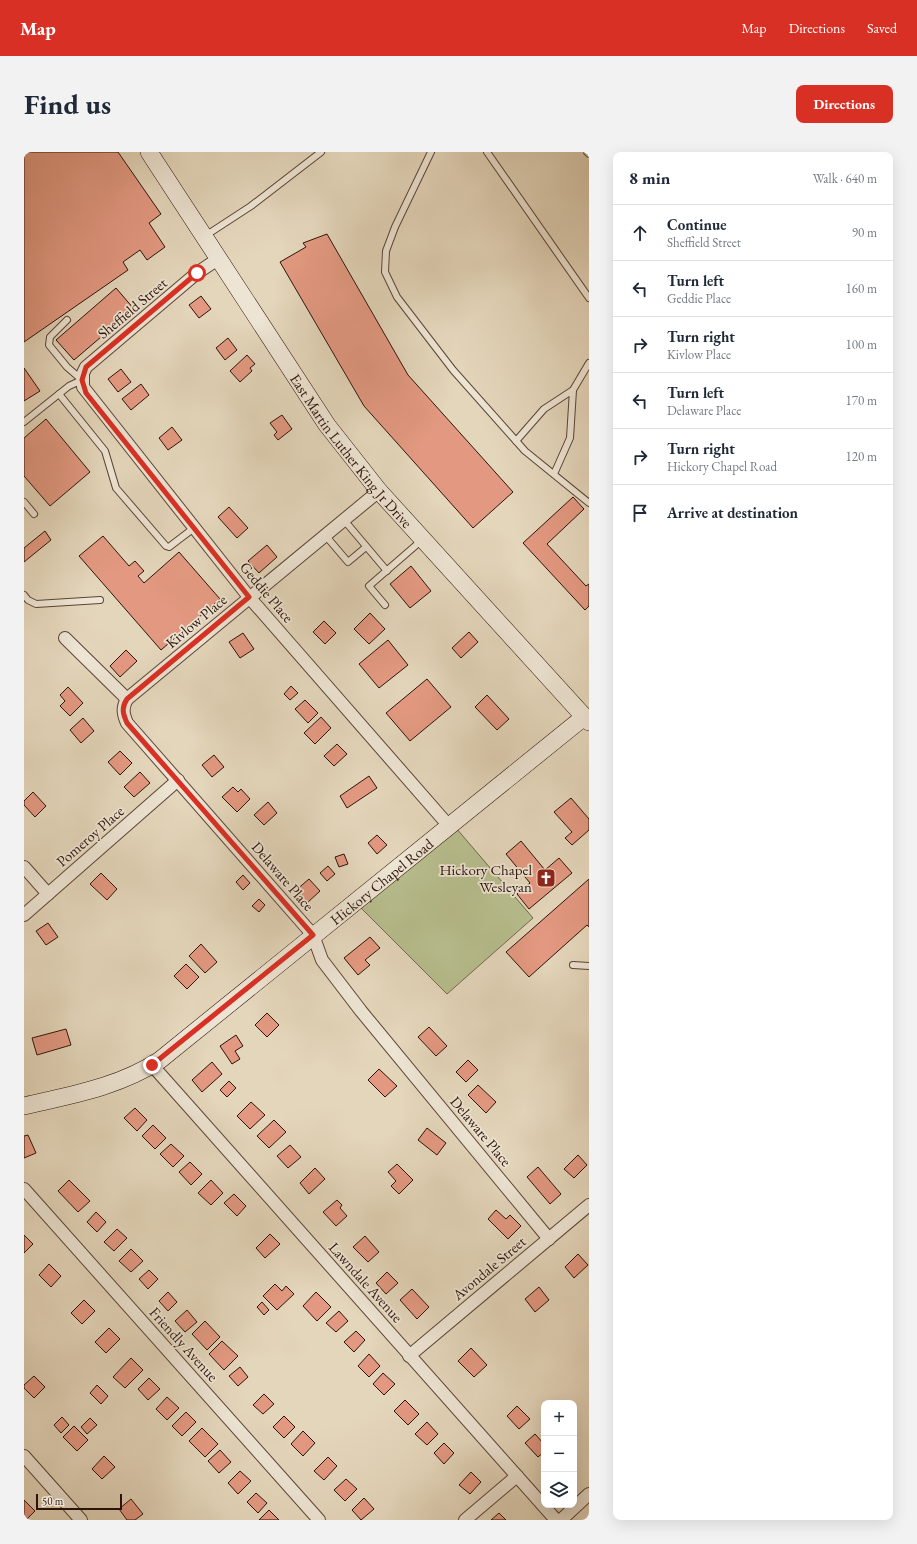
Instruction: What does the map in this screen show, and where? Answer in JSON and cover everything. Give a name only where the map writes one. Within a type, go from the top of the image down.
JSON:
[{"type":"main road","name":"East Martin Luther King Jr Drive","points":[[149,152],[327,425],[379,491],[587,717]]},
{"type":"main road","name":"Hickory Chapel Road","points":[[24,1106],[94,1090],[134,1076],[152,1065],[587,717]]},
{"type":"street","name":"Sheffield Street","points":[[82,380],[86,367],[197,273],[218,259]]},
{"type":"street","name":"Geddie Place","points":[[82,380],[86,393],[249,597],[449,826]]},
{"type":"street","name":"Kivlow Place","points":[[127,699],[379,491]]},
{"type":"street","points":[[65,638],[127,699]]},
{"type":"street","name":"Delaware Place","points":[[127,699],[123,705],[122,713],[127,723],[313,935],[322,960],[549,1239]]},
{"type":"street","name":"Pomeroy Place","points":[[24,915],[178,780]]},
{"type":"street","points":[[24,867],[48,894]]},
{"type":"street","name":"Lawndale Avenue","points":[[152,1065],[556,1520]]},
{"type":"street","name":"Friendly Avenue","points":[[24,1189],[319,1520]]},
{"type":"street","name":"Avondale Street","points":[[409,1356],[589,1205]]},
{"type":"street","points":[[24,1456],[81,1520]]},
{"type":"street","points":[[465,1520],[517,1476]]},
{"type":"street","points":[[561,1520],[589,1494]]},
{"type":"lane","points":[[204,237],[251,206],[321,152]]},
{"type":"lane","points":[[431,152],[395,227],[386,251],[385,272],[397,298],[453,370],[525,451],[589,503]]},
{"type":"lane","points":[[487,152],[589,298]]},
{"type":"lane","points":[[24,422],[69,386],[82,380],[67,367],[49,345],[50,337],[67,320]]},
{"type":"lane","points":[[516,441],[544,409],[573,390],[589,363]]},
{"type":"lane","points":[[554,474],[570,438],[573,390]]},
{"type":"lane","points":[[59,394],[105,451],[116,488],[166,546],[170,547],[194,528]]},
{"type":"lane","points":[[24,502],[34,514]]},
{"type":"lane","points":[[344,520],[386,571]]},
{"type":"lane","points":[[325,535],[348,562],[366,546]]},
{"type":"lane","points":[[385,605],[369,586],[423,539]]},
{"type":"lane","points":[[24,595],[28,600],[36,604],[100,600]]},
{"type":"lane","points":[[573,965],[589,966]]},
{"type":"green space","points":[[456,828],[533,918],[447,994],[359,906]]},
{"type":"building","points":[[24,152],[118,152],[161,214],[149,223],[165,247],[147,260],[140,250],[123,262],[128,270],[24,342]]},
{"type":"building","points":[[327,234],[408,375],[513,492],[473,528],[364,406],[280,262],[306,247],[303,243]]},
{"type":"building","points":[[116,288],[134,309],[74,360],[56,340]]},
{"type":"building","points":[[201,296],[211,309],[199,318],[189,305]]},
{"type":"building","points":[[228,338],[237,350],[225,360],[216,348]]},
{"type":"building","points":[[247,355],[255,364],[250,368],[252,371],[240,382],[230,371]]},
{"type":"building","points":[[24,368],[40,391],[24,401]]},
{"type":"building","points":[[121,369],[131,382],[118,392],[108,379]]},
{"type":"building","points":[[141,384],[149,395],[131,410],[122,399]]},
{"type":"building","points":[[282,415],[292,429],[278,440],[274,435],[277,432],[270,423]]},
{"type":"building","points":[[46,419],[90,472],[50,506],[24,476],[24,438]]},
{"type":"building","points":[[172,427],[182,440],[168,450],[159,438]]},
{"type":"building","points":[[573,497],[584,509],[547,544],[586,586],[589,584],[589,606],[585,610],[523,543]]},
{"type":"building","points":[[229,507],[248,528],[237,538],[218,517]]},
{"type":"building","points":[[45,531],[51,540],[24,562],[24,548]]},
{"type":"building","points":[[103,536],[129,566],[135,561],[144,571],[138,576],[144,583],[179,552],[220,599],[161,650],[79,556]]},
{"type":"building","points":[[267,545],[277,557],[259,573],[248,561]]},
{"type":"building","points":[[411,566],[431,591],[410,608],[390,584]]},
{"type":"building","points":[[370,613],[385,629],[369,644],[354,629]]},
{"type":"building","points":[[324,621],[336,633],[325,644],[313,632]]},
{"type":"building","points":[[469,632],[478,642],[461,658],[452,648]]},
{"type":"building","points":[[243,633],[254,649],[240,658],[229,642]]},
{"type":"building","points":[[388,640],[408,665],[379,688],[359,664]]},
{"type":"building","points":[[126,650],[137,661],[120,677],[110,666]]},
{"type":"building","points":[[427,679],[451,707],[410,741],[386,713]]},
{"type":"building","points":[[291,686],[298,693],[290,700],[284,694]]},
{"type":"building","points":[[68,687],[83,703],[70,716],[60,706],[65,701],[60,695]]},
{"type":"building","points":[[487,695],[509,719],[497,730],[475,707]]},
{"type":"building","points":[[305,700],[318,713],[308,723],[295,709]]},
{"type":"building","points":[[321,717],[331,728],[315,744],[304,733]]},
{"type":"building","points":[[83,718],[94,731],[81,743],[70,730]]},
{"type":"building","points":[[337,744],[347,754],[334,766],[324,756]]},
{"type":"building","points":[[120,751],[132,763],[120,775],[108,762]]},
{"type":"building","points":[[214,755],[224,767],[212,777],[202,765]]},
{"type":"building","points":[[140,772],[150,783],[134,797],[124,787]]},
{"type":"building","points":[[369,776],[377,788],[347,808],[340,796]]},
{"type":"building","points":[[233,787],[238,792],[241,789],[250,799],[237,812],[222,797]]},
{"type":"building","points":[[33,792],[46,806],[35,817],[24,805],[24,801]]},
{"type":"building","points":[[571,798],[589,819],[589,830],[572,845],[565,838],[572,832],[554,812]]},
{"type":"building","points":[[268,802],[277,813],[264,825],[254,815]]},
{"type":"building","points":[[377,835],[387,845],[377,854],[368,843]]},
{"type":"building","name":"Hickory Chapel Wesleyan","points":[[521,841],[545,870],[559,858],[572,873],[529,909],[517,894],[530,883],[506,854]]},
{"type":"building","points":[[344,854],[348,864],[339,867],[335,857]]},
{"type":"building","points":[[328,866],[335,874],[327,881],[320,873]]},
{"type":"building","points":[[101,873],[117,889],[107,900],[90,884]]},
{"type":"building","points":[[243,875],[250,883],[243,890],[236,882]]},
{"type":"building","points":[[309,879],[320,891],[307,903],[295,891]]},
{"type":"building","points":[[589,879],[589,927],[587,925],[529,977],[506,952]]},
{"type":"building","points":[[259,899],[265,905],[259,912],[252,906]]},
{"type":"building","points":[[48,923],[58,937],[46,945],[36,931]]},
{"type":"building","points":[[370,937],[380,948],[365,960],[370,965],[358,975],[344,958]]},
{"type":"building","points":[[201,944],[217,962],[205,973],[189,956]]},
{"type":"building","points":[[186,964],[199,977],[187,989],[174,976]]},
{"type":"building","points":[[267,1013],[279,1025],[267,1037],[255,1025]]},
{"type":"building","points":[[429,1027],[447,1046],[436,1056],[418,1037]]},
{"type":"building","points":[[66,1029],[71,1045],[37,1055],[32,1038]]},
{"type":"building","points":[[236,1035],[243,1046],[235,1051],[240,1059],[232,1064],[220,1046]]},
{"type":"building","points":[[468,1060],[478,1070],[466,1082],[456,1072]]},
{"type":"building","points":[[212,1062],[222,1074],[202,1092],[192,1080]]},
{"type":"building","points":[[379,1069],[397,1086],[385,1097],[368,1080]]},
{"type":"building","points":[[229,1081],[236,1088],[227,1097],[220,1090]]},
{"type":"building","points":[[478,1085],[496,1102],[486,1113],[468,1095]]},
{"type":"building","points":[[251,1102],[265,1115],[250,1129],[237,1116]]},
{"type":"building","points":[[135,1108],[147,1120],[137,1131],[124,1118]]},
{"type":"building","points":[[274,1120],[286,1132],[269,1148],[257,1136]]},
{"type":"building","points":[[153,1125],[166,1138],[155,1149],[142,1136]]},
{"type":"building","points":[[427,1128],[446,1143],[437,1155],[418,1140]]},
{"type":"building","points":[[28,1135],[36,1153],[24,1158],[24,1136]]},
{"type":"building","points":[[171,1144],[184,1156],[173,1167],[160,1154]]},
{"type":"building","points":[[290,1145],[301,1157],[288,1168],[277,1156]]},
{"type":"building","points":[[578,1155],[587,1165],[574,1178],[564,1169]]},
{"type":"building","points":[[190,1162],[202,1174],[191,1185],[179,1172]]},
{"type":"building","points":[[397,1164],[413,1180],[399,1194],[391,1186],[396,1181],[388,1172]]},
{"type":"building","points":[[538,1167],[561,1194],[550,1204],[527,1177]]},
{"type":"building","points":[[315,1168],[325,1179],[309,1194],[300,1183]]},
{"type":"building","points":[[69,1180],[90,1201],[78,1212],[58,1191]]},
{"type":"building","points":[[211,1180],[223,1193],[211,1205],[198,1193]]},
{"type":"building","points":[[234,1194],[246,1206],[237,1216],[224,1203]]},
{"type":"building","points":[[337,1200],[342,1205],[340,1208],[347,1216],[336,1226],[323,1212]]},
{"type":"building","points":[[496,1210],[506,1219],[510,1215],[521,1226],[508,1239],[488,1219]]},
{"type":"building","points":[[96,1212],[106,1222],[97,1232],[87,1222]]},
{"type":"building","points":[[117,1229],[127,1238],[114,1251],[104,1242]]},
{"type":"building","points":[[270,1234],[280,1244],[265,1258],[256,1248]]},
{"type":"building","points":[[24,1235],[33,1244],[24,1253]]},
{"type":"building","points":[[365,1236],[379,1252],[368,1262],[353,1247]]},
{"type":"building","points":[[131,1249],[143,1261],[131,1272],[119,1261]]},
{"type":"building","points":[[578,1254],[588,1265],[574,1278],[565,1267]]},
{"type":"building","points":[[49,1264],[61,1276],[51,1287],[39,1275]]},
{"type":"building","points":[[149,1270],[158,1279],[148,1289],[139,1279]]},
{"type":"building","points":[[387,1272],[398,1283],[386,1294],[376,1283]]},
{"type":"building","points":[[275,1284],[282,1291],[286,1286],[294,1294],[277,1310],[263,1296]]},
{"type":"building","points":[[539,1287],[549,1300],[535,1312],[525,1299]]},
{"type":"building","points":[[412,1289],[429,1307],[417,1319],[400,1300]]},
{"type":"building","points":[[168,1292],[177,1302],[168,1311],[159,1301]]},
{"type":"building","points":[[316,1292],[331,1307],[317,1321],[303,1306]]},
{"type":"building","points":[[84,1300],[95,1311],[82,1324],[71,1313]]},
{"type":"building","points":[[262,1302],[269,1310],[264,1315],[257,1307]]},
{"type":"building","points":[[187,1310],[197,1322],[185,1332],[175,1321]]},
{"type":"building","points":[[339,1311],[348,1321],[336,1332],[326,1323]]},
{"type":"building","points":[[205,1321],[220,1337],[207,1350],[192,1334]]},
{"type":"building","points":[[109,1328],[120,1339],[106,1353],[95,1342]]},
{"type":"building","points":[[356,1331],[365,1340],[354,1352],[344,1342]]},
{"type":"building","points":[[222,1341],[238,1356],[224,1370],[209,1354]]},
{"type":"building","points":[[471,1348],[487,1365],[474,1377],[458,1361]]},
{"type":"building","points":[[369,1354],[380,1366],[369,1377],[358,1366]]},
{"type":"building","points":[[131,1358],[143,1370],[125,1388],[113,1377]]},
{"type":"building","points":[[240,1367],[248,1377],[238,1386],[229,1376]]},
{"type":"building","points":[[383,1373],[395,1384],[384,1395],[373,1384]]},
{"type":"building","points":[[34,1376],[45,1387],[34,1398],[24,1388],[24,1385]]},
{"type":"building","points":[[149,1378],[160,1389],[148,1400],[138,1389]]},
{"type":"building","points":[[97,1385],[108,1396],[101,1404],[90,1393]]},
{"type":"building","points":[[264,1394],[274,1404],[263,1414],[253,1405]]},
{"type":"building","points":[[167,1397],[179,1408],[167,1420],[156,1409]]},
{"type":"building","points":[[405,1400],[419,1414],[408,1425],[394,1411]]},
{"type":"building","points":[[517,1406],[530,1419],[519,1429],[507,1416]]},
{"type":"building","points":[[186,1412],[196,1422],[182,1436],[172,1426]]},
{"type":"building","points":[[284,1416],[295,1427],[284,1438],[273,1427]]},
{"type":"building","points":[[62,1417],[69,1425],[61,1433],[54,1425]]},
{"type":"building","points":[[90,1418],[97,1425],[87,1434],[81,1427]]},
{"type":"building","points":[[427,1422],[438,1434],[427,1445],[415,1434]]},
{"type":"building","points":[[74,1426],[88,1440],[77,1451],[63,1437]]},
{"type":"building","points":[[202,1428],[218,1444],[205,1457],[189,1441]]},
{"type":"building","points":[[303,1431],[315,1443],[303,1456],[291,1444]]},
{"type":"building","points":[[535,1434],[541,1441],[541,1454],[538,1457],[525,1443]]},
{"type":"building","points":[[444,1443],[454,1453],[444,1464],[434,1453]]},
{"type":"building","points":[[220,1450],[231,1462],[219,1473],[208,1461]]},
{"type":"building","points":[[104,1456],[115,1467],[102,1479],[92,1469]]},
{"type":"building","points":[[328,1457],[337,1466],[324,1480],[314,1471]]},
{"type":"building","points":[[240,1471],[251,1481],[238,1494],[228,1483]]},
{"type":"building","points":[[471,1472],[481,1482],[470,1494],[459,1485]]},
{"type":"building","points":[[346,1479],[357,1489],[345,1501],[334,1490]]},
{"type":"building","points":[[256,1493],[267,1503],[258,1513],[247,1502]]},
{"type":"building","points":[[364,1498],[374,1509],[361,1520],[352,1510]]},
{"type":"building","points":[[131,1499],[143,1514],[135,1520],[127,1520],[119,1509]]},
{"type":"building","points":[[24,1500],[35,1511],[26,1520],[24,1519]]},
{"type":"building","points":[[269,1510],[279,1520],[259,1520]]},
{"type":"building","points":[[499,1513],[506,1520],[491,1520]]},
{"type":"place","name":"Hickory Chapel Wesleyan","points":[[546,878]]},
{"type":"route","points":[[152,1065],[313,935],[127,723],[122,713],[123,705],[127,699],[249,597],[86,393],[83,387],[83,373],[86,367],[197,273]]}]
